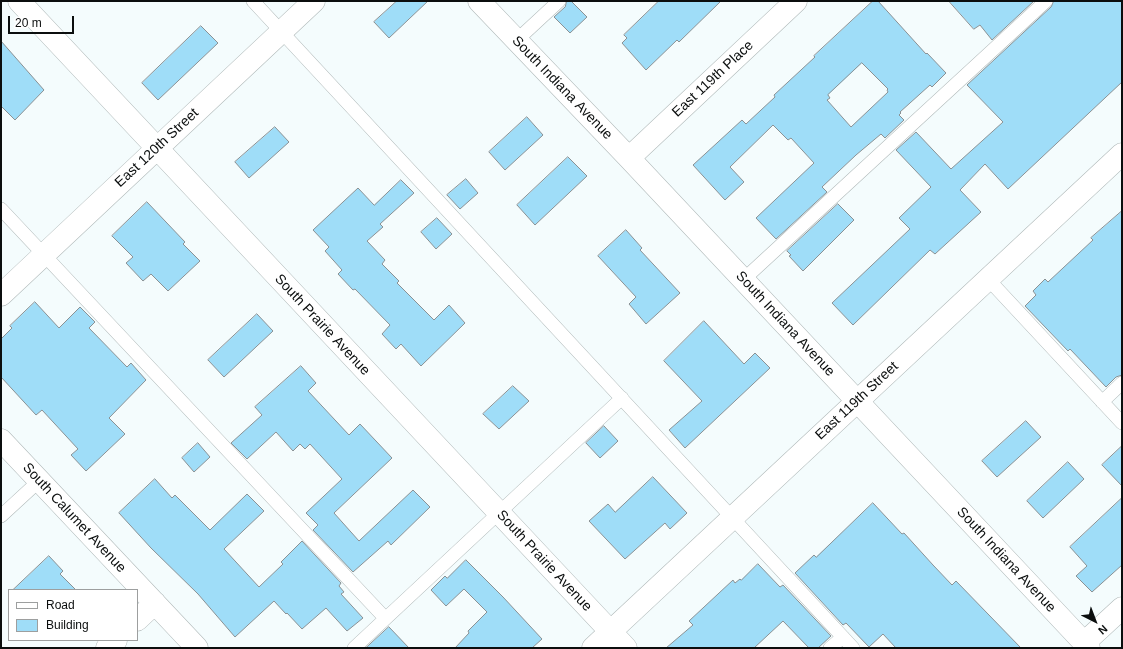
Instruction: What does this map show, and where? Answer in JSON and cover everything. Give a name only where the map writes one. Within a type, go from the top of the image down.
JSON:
[{"type":"street","name":"South Prairie Avenue","points":[[19,1],[626,648]]},
{"type":"street","name":"East 120th Street","points":[[1,295],[314,1]]},
{"type":"street","name":"South Indiana Avenue","points":[[479,1],[629,158],[1087,646]]},
{"type":"street","name":"East 119th Place","points":[[629,158],[796,1]]},
{"type":"street","name":"East 119th Street","points":[[593,648],[1122,154]]},
{"type":"street","name":"South Calumet Avenue","points":[[1,440],[197,648]]},
{"type":"street","points":[[138,619],[155,603]]},
{"type":"street","points":[[1087,646],[1122,608]]},
{"type":"street","points":[[107,648],[115,641]]},
{"type":"lane","points":[[253,1],[853,648]]},
{"type":"lane","points":[[517,40],[559,1]]},
{"type":"lane","points":[[743,280],[1046,1]]},
{"type":"lane","points":[[1,209],[385,618]]},
{"type":"lane","points":[[988,279],[1122,423]]},
{"type":"lane","points":[[1102,402],[1122,383]]},
{"type":"lane","points":[[354,648],[622,398]]},
{"type":"lane","points":[[1,516],[39,481]]},
{"type":"lane","points":[[830,648],[842,637]]},
{"type":"building","points":[[397,1],[428,1],[389,38],[374,22]]},
{"type":"building","points":[[567,1],[571,1],[587,17],[570,33],[554,17],[565,7]]},
{"type":"building","points":[[659,1],[721,1],[679,42],[677,40],[646,70],[622,43],[627,38],[624,35]]},
{"type":"building","points":[[873,1],[878,1],[926,54],[927,53],[946,73],[932,87],[930,85],[900,112],[901,113],[899,115],[904,120],[885,138],[881,134],[822,187],[827,192],[776,239],[756,218],[814,163],[791,138],[788,140],[773,125],[730,167],[744,182],[725,200],[693,165],[742,120],[746,124],[775,97],[774,95],[815,57],[814,56]],"holes":[[[862,63],[888,89],[888,92],[851,127],[827,100],[830,98],[828,95]]]},
{"type":"building","points":[[949,1],[1034,1],[992,40],[980,25],[974,29]]},
{"type":"building","points":[[1054,1],[1122,1],[1122,82],[1008,189],[985,164],[960,190],[981,212],[935,254],[930,250],[853,325],[832,303],[910,229],[899,218],[931,187],[896,150],[916,132],[951,169],[1003,122],[967,85],[1051,7]]},
{"type":"building","points":[[201,26],[218,43],[158,100],[142,83]]},
{"type":"building","points":[[1,41],[44,90],[15,120],[1,106]]},
{"type":"building","points":[[527,117],[543,135],[505,170],[489,152]]},
{"type":"building","points":[[275,127],[289,142],[249,178],[235,162]]},
{"type":"building","points":[[568,157],[587,176],[535,225],[517,205]]},
{"type":"building","points":[[466,179],[478,193],[460,209],[447,195]]},
{"type":"building","points":[[401,180],[414,193],[380,224],[383,227],[367,241],[385,260],[382,264],[399,281],[397,283],[434,320],[449,305],[465,323],[421,366],[401,344],[396,349],[382,334],[390,325],[338,274],[342,270],[325,251],[329,247],[313,230],[358,188],[374,205]]},
{"type":"building","points":[[147,202],[185,242],[183,244],[200,261],[168,291],[151,274],[143,281],[126,263],[133,257],[112,236]]},
{"type":"building","points":[[838,204],[854,220],[803,271],[789,256],[791,255],[787,251]]},
{"type":"building","points":[[1122,211],[1122,375],[1116,377],[1106,387],[1070,349],[1068,351],[1025,306],[1036,295],[1033,291],[1045,279],[1048,282],[1093,240],[1091,238]]},
{"type":"building","points":[[437,218],[452,234],[436,249],[421,232]]},
{"type":"building","points":[[626,230],[642,248],[640,250],[680,293],[646,324],[629,304],[636,297],[598,256]]},
{"type":"building","points":[[35,302],[59,328],[80,307],[95,322],[89,328],[127,367],[131,363],[146,380],[109,418],[125,434],[86,471],[71,455],[78,449],[42,410],[36,415],[1,377],[1,339],[12,328],[10,326]]},
{"type":"building","points":[[257,314],[273,331],[224,377],[208,360]]},
{"type":"building","points":[[704,321],[744,364],[755,353],[770,368],[685,448],[669,430],[702,401],[664,361]]},
{"type":"building","points":[[301,366],[316,383],[308,391],[349,435],[360,424],[392,458],[334,513],[359,541],[413,490],[430,507],[391,545],[388,541],[353,572],[313,530],[318,525],[306,513],[342,479],[310,444],[305,449],[300,444],[293,451],[276,432],[247,459],[231,443],[262,415],[255,407]]},
{"type":"building","points":[[513,386],[529,401],[499,429],[483,414]]},
{"type":"building","points":[[1026,421],[1041,437],[997,477],[982,461]]},
{"type":"building","points":[[604,426],[618,441],[600,458],[586,443]]},
{"type":"building","points":[[198,443],[210,457],[194,472],[182,458]]},
{"type":"building","points":[[1122,446],[1122,486],[1102,465]]},
{"type":"building","points":[[1068,462],[1084,479],[1043,518],[1027,501]]},
{"type":"building","points":[[653,477],[687,513],[670,529],[665,523],[625,559],[589,521],[608,504],[615,512]]},
{"type":"building","points":[[155,479],[172,498],[175,495],[210,530],[247,494],[264,511],[224,549],[259,587],[283,564],[281,562],[302,541],[341,583],[339,586],[344,592],[341,594],[363,618],[347,631],[326,608],[302,629],[274,601],[235,637],[198,594],[151,548],[119,513]]},
{"type":"building","points":[[1122,498],[1122,565],[1092,592],[1076,576],[1087,566],[1070,547]]},
{"type":"building","points":[[873,503],[902,534],[904,533],[952,585],[956,581],[1021,648],[896,648],[883,634],[869,647],[846,623],[843,625],[795,573],[814,555],[816,557]]},
{"type":"building","points":[[49,556],[63,571],[60,574],[75,589],[14,589]]},
{"type":"building","points":[[466,560],[542,639],[532,648],[455,648],[469,633],[468,631],[487,612],[464,589],[446,606],[431,590],[445,576],[447,578]]},
{"type":"building","points":[[758,564],[780,587],[783,585],[831,636],[818,648],[809,648],[783,621],[754,648],[666,648],[693,625],[689,621],[733,580],[735,583],[740,579],[741,580]]},
{"type":"building","points":[[389,627],[409,648],[366,648]]}]
